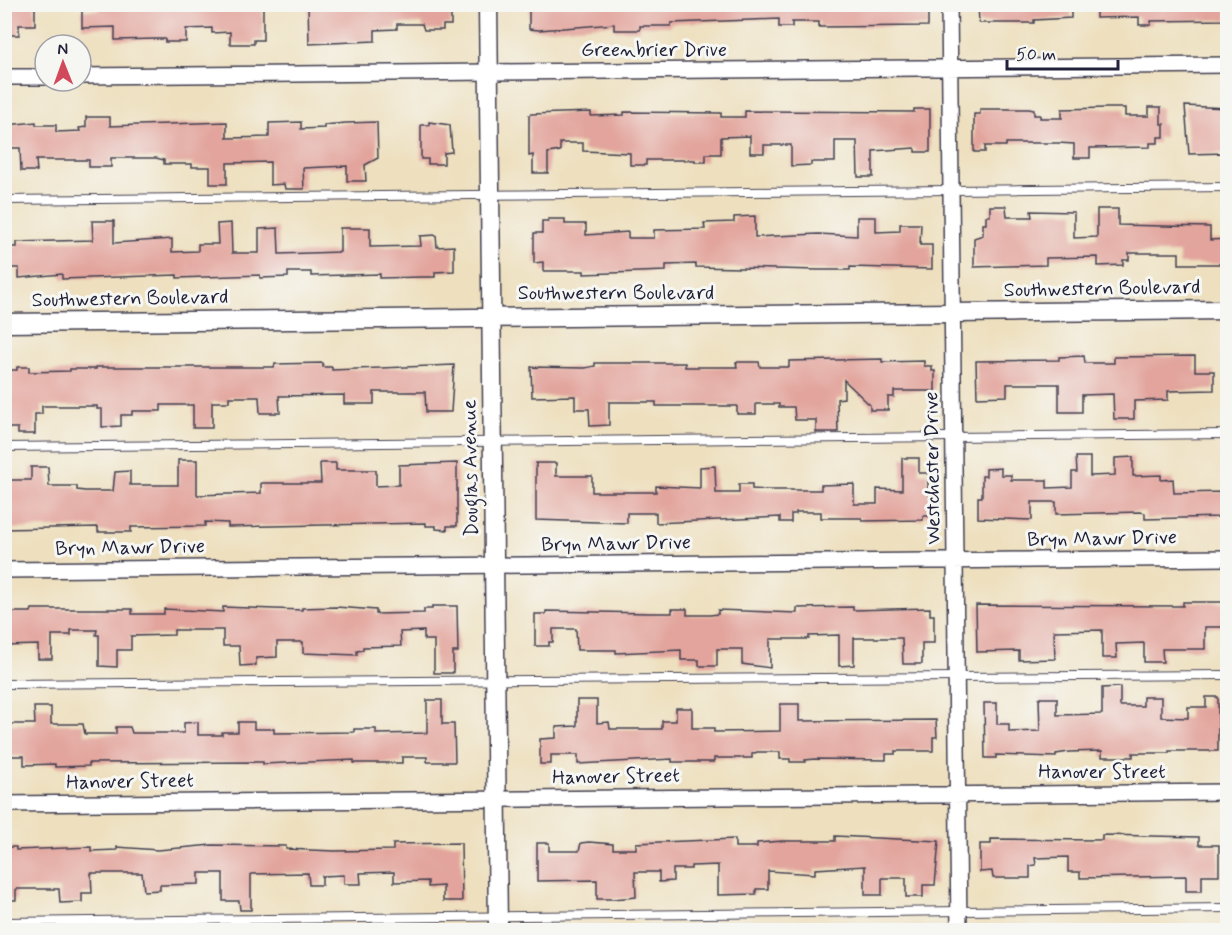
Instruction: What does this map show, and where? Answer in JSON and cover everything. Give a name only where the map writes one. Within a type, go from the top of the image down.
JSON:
[{"type":"street","name":"Douglas Avenue","points":[[488,4],[498,923]]},
{"type":"street","name":"Westchester Drive","points":[[949,4],[959,930]]},
{"type":"street","name":"Greenbrier Drive","points":[[93,76],[1227,65]]},
{"type":"street","points":[[4,77],[33,77]]},
{"type":"street","name":"Southwestern Boulevard","points":[[4,323],[1227,310]]},
{"type":"street","name":"Bryn Mawr Drive","points":[[4,570],[1227,558]]},
{"type":"street","name":"Hanover Street","points":[[4,804],[1227,792]]},
{"type":"lane","points":[[4,200],[1227,187]]},
{"type":"lane","points":[[4,447],[1227,434]]},
{"type":"lane","points":[[4,684],[1227,675]]},
{"type":"lane","points":[[4,922],[498,923],[958,910],[1227,908]]},
{"type":"building","points":[[7,4],[35,4],[35,25],[19,25],[19,35],[7,35]]},
{"type":"building","points":[[100,4],[263,4],[263,40],[254,40],[254,44],[230,44],[230,32],[212,33],[212,28],[186,29],[186,42],[165,42],[165,39],[115,40],[115,27],[82,28],[82,10],[100,10]]},
{"type":"building","points":[[308,4],[451,4],[451,25],[443,25],[443,30],[424,30],[422,24],[397,24],[397,29],[375,30],[375,41],[309,44]]},
{"type":"building","points":[[529,4],[928,4],[928,26],[819,27],[819,22],[792,22],[792,27],[779,27],[779,19],[671,23],[671,26],[640,26],[640,30],[614,30],[614,24],[539,30],[529,29]]},
{"type":"building","points":[[978,4],[1071,4],[1071,18],[1034,20],[1034,23],[979,23]]},
{"type":"building","points":[[1096,4],[1227,4],[1227,20],[1151,21],[1151,25],[1139,25],[1139,17],[1096,18]]},
{"type":"building","points":[[1185,106],[1227,108],[1227,153],[1189,154]]},
{"type":"building","points":[[1149,107],[1161,107],[1161,124],[1164,124],[1164,137],[1158,137],[1158,143],[1150,143],[1150,147],[1090,148],[1090,158],[1074,158],[1074,144],[1058,143],[1006,143],[1006,146],[985,146],[985,152],[974,152],[974,114],[980,114],[980,109],[1029,109],[1034,110],[1034,115],[1040,115],[1040,118],[1062,118],[1062,109],[1125,108],[1125,116],[1149,116]]},
{"type":"building","points":[[914,109],[930,109],[930,152],[915,152],[915,148],[873,151],[873,177],[858,177],[857,141],[835,141],[835,162],[811,162],[811,165],[791,166],[791,145],[764,145],[764,153],[750,153],[750,136],[721,137],[721,154],[706,154],[706,162],[646,160],[646,165],[630,165],[630,153],[583,151],[583,143],[560,143],[560,151],[548,153],[548,173],[533,173],[533,155],[529,156],[529,115],[531,114],[591,112],[591,116],[624,115],[624,112],[721,113],[721,117],[745,117],[745,111],[914,112]]},
{"type":"building","points":[[86,117],[110,117],[110,126],[227,122],[227,138],[269,137],[269,123],[301,122],[301,129],[324,128],[324,125],[377,122],[378,158],[365,165],[366,181],[347,181],[347,166],[303,168],[304,189],[285,189],[284,184],[270,185],[270,162],[227,163],[227,184],[210,184],[210,167],[192,167],[192,164],[164,164],[164,160],[156,158],[111,158],[111,167],[89,167],[89,160],[36,160],[37,171],[21,171],[20,148],[8,148],[7,125],[36,122],[36,125],[56,125],[56,132],[80,131],[79,128],[86,127]]},
{"type":"building","points":[[429,122],[450,125],[452,152],[444,153],[444,164],[428,164],[428,159],[421,159],[421,125],[429,125]]},
{"type":"building","points":[[990,206],[1006,206],[1007,217],[1032,217],[1031,211],[1074,212],[1074,238],[1097,237],[1097,209],[1118,209],[1118,225],[1210,227],[1210,240],[1227,239],[1227,264],[1179,264],[1179,253],[1129,253],[1129,260],[1123,260],[1123,265],[1098,266],[1098,257],[1046,258],[1046,265],[974,267],[974,238],[983,235],[983,224],[986,224],[986,216],[990,216]]},
{"type":"building","points":[[755,216],[755,237],[818,234],[857,236],[857,217],[876,217],[876,232],[900,231],[900,224],[921,224],[920,245],[932,245],[932,269],[850,267],[850,270],[818,270],[696,267],[696,264],[666,265],[666,271],[584,274],[584,271],[543,271],[543,262],[534,263],[534,233],[542,233],[542,221],[548,221],[548,219],[565,219],[565,224],[586,224],[586,235],[628,232],[628,238],[654,238],[654,230],[705,229],[704,223],[734,222],[734,217]]},
{"type":"building","points":[[92,221],[114,221],[114,243],[172,239],[172,252],[198,251],[198,244],[218,244],[217,224],[231,223],[232,253],[259,253],[259,229],[278,228],[279,254],[340,252],[340,228],[370,228],[370,247],[421,246],[420,236],[436,235],[437,247],[454,246],[454,271],[435,272],[435,277],[380,278],[380,274],[311,276],[311,272],[288,272],[288,277],[260,278],[260,275],[177,278],[177,275],[62,279],[62,274],[19,278],[19,268],[4,268],[4,247],[17,247],[17,242],[93,240]]},
{"type":"building","points":[[1084,356],[1085,363],[1114,363],[1114,357],[1195,356],[1195,371],[1214,371],[1214,390],[1168,391],[1168,400],[1134,401],[1134,419],[1114,419],[1113,394],[1082,395],[1082,412],[1059,412],[1059,384],[1007,384],[1007,396],[977,397],[976,361],[1059,360],[1059,357]]},
{"type":"building","points":[[882,359],[882,362],[924,361],[924,366],[932,366],[932,371],[935,371],[935,391],[894,391],[894,397],[888,397],[888,410],[870,410],[870,405],[844,380],[844,398],[837,399],[838,432],[816,432],[816,420],[795,420],[794,407],[779,407],[779,404],[756,404],[756,414],[737,414],[737,406],[656,406],[656,402],[609,402],[609,425],[590,426],[589,409],[575,409],[575,396],[532,397],[531,367],[585,368],[595,366],[595,363],[685,363],[685,367],[737,367],[736,362],[759,362],[760,367],[789,367],[789,361]]},
{"type":"building","points":[[323,363],[323,367],[332,367],[332,370],[454,365],[451,412],[426,412],[425,392],[374,392],[374,404],[344,404],[344,395],[279,396],[280,413],[260,413],[259,397],[229,397],[229,402],[212,402],[212,428],[193,428],[193,405],[161,405],[161,411],[132,411],[132,415],[121,415],[121,426],[102,427],[102,409],[97,409],[97,406],[42,406],[42,414],[35,414],[35,434],[18,434],[18,428],[4,428],[4,370],[17,370],[17,367],[29,367],[29,372],[70,371],[70,369],[96,369],[96,367],[274,367],[275,364]]},
{"type":"building","points":[[1076,457],[1090,457],[1090,476],[1115,475],[1115,458],[1133,457],[1133,476],[1161,475],[1161,480],[1173,479],[1174,493],[1227,492],[1227,513],[1220,513],[1220,517],[1145,519],[1145,513],[1141,512],[1056,514],[1056,502],[1032,502],[1032,520],[978,518],[978,497],[982,497],[982,476],[986,476],[986,469],[1001,468],[1001,475],[1011,475],[1011,480],[1047,480],[1047,488],[1072,487],[1072,472],[1077,472]]},
{"type":"building","points":[[902,458],[919,458],[919,473],[928,473],[928,492],[931,501],[934,501],[934,516],[923,516],[923,520],[862,521],[862,518],[821,518],[821,512],[796,512],[796,514],[791,514],[791,522],[780,522],[780,517],[656,523],[656,513],[627,513],[627,523],[536,520],[536,463],[556,463],[556,476],[592,476],[592,492],[656,492],[656,486],[700,488],[700,467],[715,466],[716,493],[739,493],[739,484],[752,484],[752,489],[821,490],[821,485],[854,484],[854,504],[877,504],[877,489],[902,490]]},
{"type":"building","points":[[178,460],[197,460],[197,495],[261,493],[261,483],[321,483],[320,463],[336,463],[336,470],[376,470],[376,486],[399,485],[399,465],[457,463],[457,526],[447,526],[447,530],[436,529],[436,526],[426,526],[426,523],[228,527],[228,523],[205,522],[205,526],[131,527],[131,532],[98,532],[98,527],[4,529],[4,480],[31,480],[31,467],[48,467],[49,486],[77,486],[77,490],[85,491],[113,491],[115,472],[130,471],[130,485],[178,485]]},
{"type":"building","points":[[1183,602],[1227,602],[1227,627],[1205,627],[1205,649],[1162,649],[1163,662],[1144,662],[1144,643],[1116,644],[1117,658],[1102,658],[1102,630],[1054,631],[1055,659],[1019,660],[1019,651],[977,652],[976,605],[1183,606]]},
{"type":"building","points":[[432,606],[457,606],[458,652],[453,652],[453,673],[434,673],[434,640],[424,640],[424,631],[400,632],[401,646],[363,647],[363,650],[357,651],[357,655],[303,653],[303,642],[277,642],[277,657],[256,658],[256,665],[240,666],[239,646],[223,646],[223,630],[174,630],[174,635],[131,636],[131,650],[117,650],[117,667],[99,666],[97,630],[71,630],[71,635],[52,635],[52,659],[38,659],[38,645],[4,646],[4,612],[31,612],[32,609],[132,609],[132,614],[164,614],[164,609],[223,612],[223,607],[302,610],[302,608],[336,607],[376,610],[376,614],[424,613],[424,609],[432,609]]},
{"type":"building","points":[[853,607],[853,610],[930,608],[930,615],[934,615],[934,643],[922,643],[922,664],[903,664],[902,638],[854,638],[854,665],[839,666],[839,635],[809,636],[809,639],[770,639],[770,668],[742,664],[742,649],[717,649],[717,666],[699,666],[699,660],[681,660],[681,650],[616,653],[616,650],[577,650],[576,629],[553,629],[553,642],[549,642],[549,646],[535,646],[535,614],[546,614],[546,611],[672,613],[672,609],[687,609],[687,615],[710,615],[718,614],[718,610],[797,613],[797,608]]},
{"type":"building","points":[[1120,687],[1120,706],[1143,706],[1143,697],[1161,697],[1161,717],[1188,718],[1188,707],[1206,707],[1206,697],[1218,697],[1218,751],[1169,751],[1169,753],[1133,753],[1133,757],[1102,757],[1102,751],[1069,752],[1056,754],[1056,757],[996,755],[996,758],[985,758],[984,703],[997,703],[997,724],[1009,724],[1009,732],[1040,731],[1039,698],[1057,698],[1057,715],[1102,714],[1102,688]]},
{"type":"building","points":[[427,700],[442,700],[442,724],[454,724],[455,762],[427,762],[427,757],[402,757],[402,763],[354,763],[354,760],[263,764],[263,762],[89,763],[89,766],[55,767],[55,764],[24,765],[24,756],[4,756],[4,724],[35,724],[34,707],[51,707],[51,724],[83,724],[85,734],[116,734],[116,727],[130,727],[132,733],[184,733],[184,723],[198,722],[198,735],[222,735],[222,732],[238,732],[238,722],[254,722],[254,729],[274,729],[274,733],[354,732],[354,729],[376,729],[376,734],[427,733]]},
{"type":"building","points":[[577,700],[597,700],[597,723],[609,722],[610,729],[662,729],[662,721],[676,721],[676,708],[692,708],[692,728],[714,728],[714,732],[780,731],[780,704],[799,704],[799,721],[936,720],[937,737],[933,737],[933,751],[895,751],[895,754],[886,754],[886,760],[815,759],[790,762],[790,759],[780,759],[780,752],[757,752],[752,754],[752,758],[714,758],[714,762],[672,762],[672,759],[578,764],[578,755],[551,755],[551,764],[540,764],[540,739],[556,738],[556,727],[577,726]]},
{"type":"building","points":[[1102,835],[1199,837],[1199,845],[1219,845],[1219,875],[1202,875],[1202,891],[1186,891],[1186,876],[1080,878],[1080,872],[1068,872],[1068,857],[1035,858],[1036,865],[1030,866],[1030,878],[993,878],[992,871],[980,872],[980,844],[991,844],[991,839],[1102,840]]},
{"type":"building","points":[[835,836],[939,841],[935,885],[923,885],[923,897],[906,897],[906,878],[882,878],[882,895],[865,895],[865,866],[815,869],[815,874],[768,871],[768,889],[756,889],[756,894],[718,895],[718,865],[673,869],[673,881],[659,882],[659,872],[635,872],[636,897],[597,899],[597,880],[537,881],[537,843],[549,843],[549,851],[579,851],[581,843],[589,842],[613,844],[613,849],[636,849],[636,843],[735,839],[735,847],[757,847],[757,843],[783,841],[835,841]]},
{"type":"building","points":[[461,843],[462,901],[443,901],[443,886],[428,887],[428,881],[394,882],[394,872],[360,873],[361,884],[344,884],[344,875],[322,876],[322,885],[309,885],[308,873],[251,874],[251,910],[240,910],[239,901],[223,901],[223,873],[199,873],[199,884],[160,885],[160,890],[144,891],[142,873],[91,873],[92,893],[82,893],[82,902],[60,903],[59,889],[16,889],[16,900],[4,900],[4,847],[16,847],[16,850],[91,847],[91,851],[117,850],[117,847],[158,850],[212,845],[286,846],[286,849],[334,851],[393,850],[393,844]]}]
